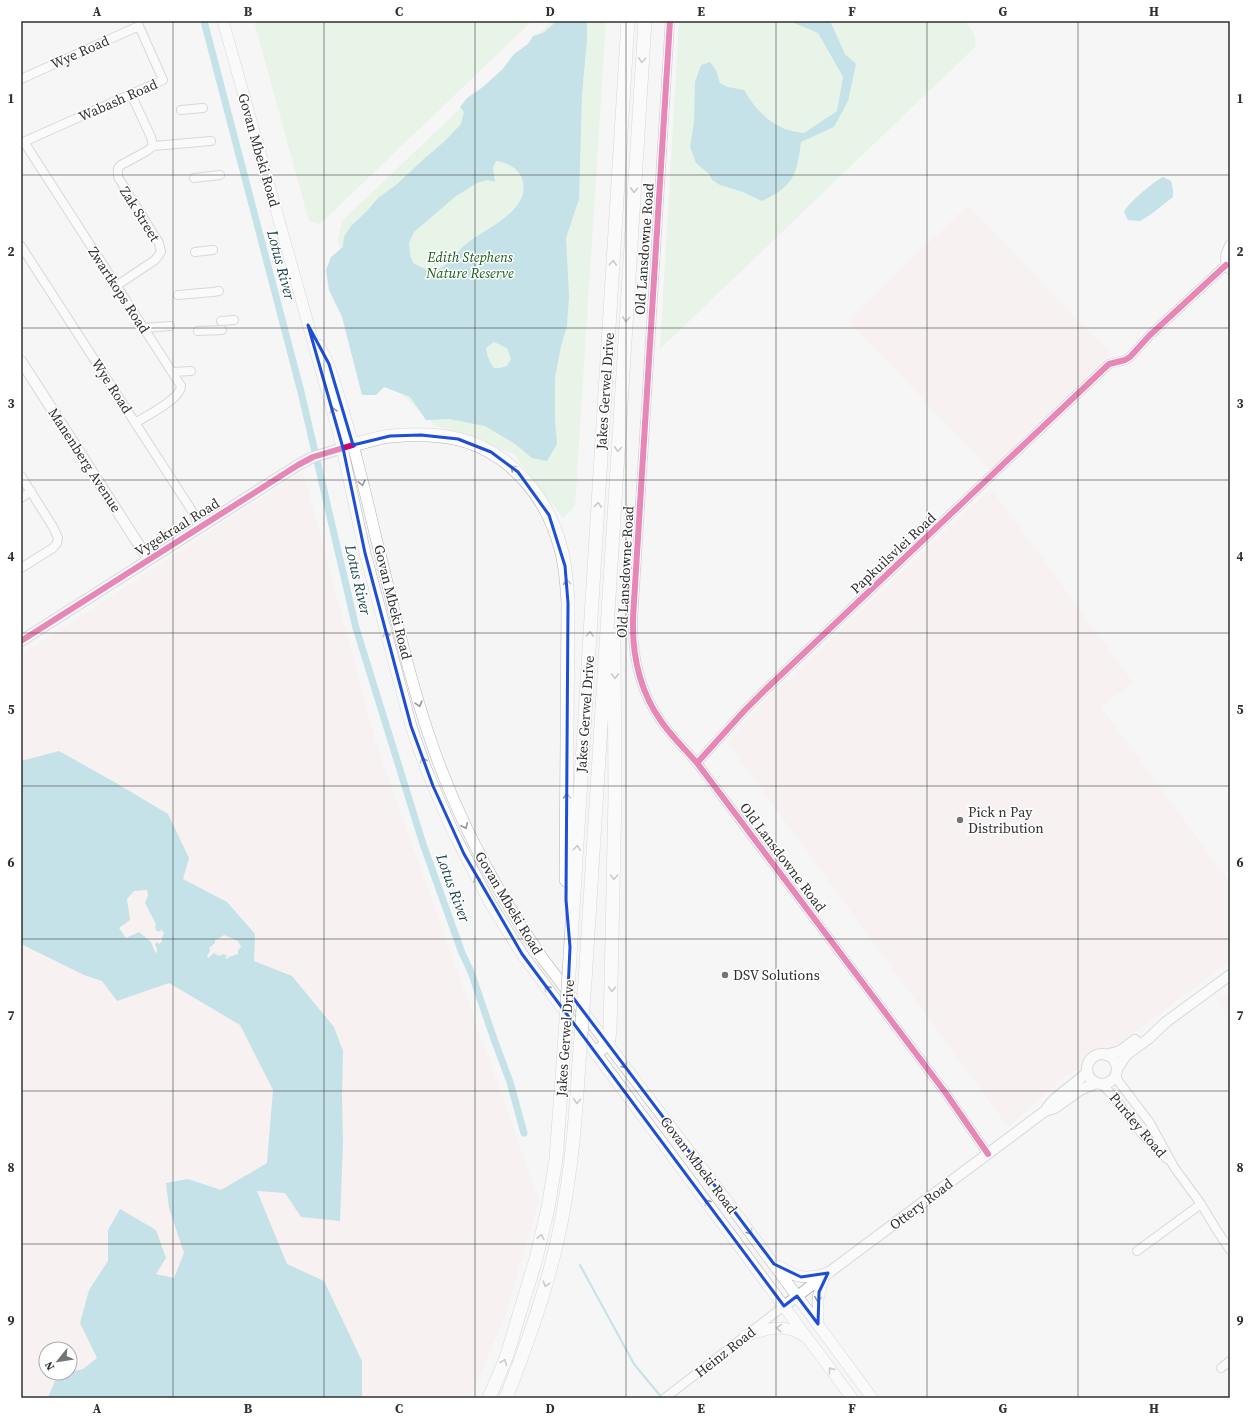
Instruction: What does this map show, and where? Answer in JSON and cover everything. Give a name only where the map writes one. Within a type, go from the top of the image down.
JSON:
[{"type":"highway","name":"Jakes Gerwel Drive","points":[[489,1398],[506,1358],[536,1259],[548,1208],[556,1159],[565,1036],[628,21]]},
{"type":"highway","name":"Jakes Gerwel Drive","points":[[506,1398],[536,1319],[552,1265],[571,1165],[580,1062],[644,21]]},
{"type":"highway","points":[[348,446],[390,436],[421,435],[458,439],[491,452],[518,472],[541,500],[549,515],[561,548],[568,591],[566,900],[570,952]]},
{"type":"highway","points":[[596,1053],[608,1043],[610,1032],[615,796],[613,525]]},
{"type":"main road","name":"Govan Mbeki Road","points":[[223,21],[308,325],[329,364],[348,446],[424,719],[438,762],[460,815],[486,867],[523,930],[774,1264],[872,1398]]},
{"type":"main road","name":"Govan Mbeki Road","points":[[348,446],[365,553],[411,726],[432,786],[453,832],[490,903],[526,960],[852,1398]]},
{"type":"main road","points":[[774,1264],[785,1271],[801,1277],[807,1278],[826,1274]]},
{"type":"main road","points":[[818,1324],[818,1298],[826,1274]]},
{"type":"main road","points":[[745,1336],[766,1329],[781,1328],[794,1331],[810,1341]]},
{"type":"street","name":"Old Lansdowne Road","points":[[670,21],[633,636],[638,673],[648,698],[661,720],[697,763],[945,1092],[988,1154]]},
{"type":"street","name":"Wye Road","points":[[21,79],[139,26]]},
{"type":"street","name":"Wabash Road","points":[[22,143],[163,80],[139,26]]},
{"type":"street","points":[[131,94],[151,137],[153,146],[211,141]]},
{"type":"street","points":[[181,110],[203,108]]},
{"type":"street","name":"Zwartkops Road","points":[[22,143],[181,386],[181,390],[178,395],[135,423]]},
{"type":"street","name":"Zak Street","points":[[116,286],[155,260],[161,252],[159,243],[120,182],[118,172],[118,168],[125,162],[147,151],[153,146]]},
{"type":"street","points":[[194,178],[220,175]]},
{"type":"street","points":[[1228,268],[1225,253],[1230,244]]},
{"type":"street","name":"Wye Road","points":[[21,247],[194,514],[198,528]]},
{"type":"street","points":[[194,252],[213,250]]},
{"type":"street","name":"Papkuilsvlei Road","points":[[697,763],[765,690],[1109,364],[1126,360],[1130,357],[1150,336],[1228,268]]},
{"type":"street","points":[[178,295],[219,291]]},
{"type":"street","points":[[221,321],[234,320]]},
{"type":"street","points":[[144,328],[170,326]]},
{"type":"street","points":[[198,332],[222,330]]},
{"type":"street","name":"Manenberg Avenue","points":[[21,361],[148,559]]},
{"type":"street","points":[[172,372],[191,371]]},
{"type":"street","name":"Vygekraal Road","points":[[21,641],[298,465],[316,456],[348,446]]},
{"type":"street","points":[[21,476],[53,527],[58,538],[57,543],[53,548],[21,568]]},
{"type":"street","points":[[21,498],[31,492]]},
{"type":"street","points":[[1166,1022],[1154,1027],[1120,1051],[1092,1058],[1087,1067],[1089,1076],[1099,1083],[1108,1083],[1113,1080],[1126,1055],[1166,1022],[1230,975]]},
{"type":"street","points":[[1106,1055],[1113,1060],[1116,1072]]},
{"type":"street","name":"Ottery Road","points":[[784,1306],[1045,1111],[1051,1102],[1077,1083],[1087,1072]]},
{"type":"street","name":"Purdey Road","points":[[1116,1072],[1123,1087],[1150,1123],[1174,1167],[1201,1204],[1230,1250]]},
{"type":"street","name":"Ottery Road","points":[[1045,1111],[1055,1108],[1080,1090],[1099,1083]]},
{"type":"street","name":"Purdey Road","points":[[1099,1083],[1113,1096],[1142,1135],[1174,1167]]},
{"type":"street","points":[[1137,1251],[1201,1204]]},
{"type":"street","name":"Heinz Road","points":[[665,1398],[784,1306]]},
{"type":"street","points":[[1221,1368],[1230,1361]]},
{"type":"highlighted area","points":[[308,325],[329,364],[353,445],[390,436],[421,435],[458,439],[491,452],[518,472],[549,515],[565,566],[568,603],[566,900],[570,947],[568,991],[774,1264],[801,1277],[828,1273],[819,1292],[818,1324],[797,1296],[784,1306],[522,954],[464,854],[433,786],[411,726],[365,553],[343,448]]},
{"type":"shaded area","points":[[968,205],[1112,355],[992,471],[848,321]]},
{"type":"shaded area","points":[[303,471],[376,744],[539,1200],[505,1316],[470,1398],[21,1398],[21,655]]},
{"type":"shaded area","points":[[991,488],[1133,683],[1101,707],[1230,883],[1230,961],[1126,1039],[1065,1077],[1008,1127],[728,743],[752,714]]},
{"type":"shaded area","points":[[1230,991],[1230,1025],[1218,1000]]},
{"type":"green space","points":[[254,21],[532,21],[320,224],[309,221]]},
{"type":"green space","name":"Edith Stephens Nature Reserve","points":[[552,21],[606,21],[575,506],[563,518],[514,454],[436,426],[376,370],[338,240],[342,221]]},
{"type":"green space","points":[[679,21],[789,21],[818,33],[843,78],[837,111],[804,133],[785,129],[772,122],[757,108],[744,90],[728,87],[720,83],[716,70],[694,122],[690,147],[696,163],[709,174],[712,180],[720,185],[743,192],[799,161],[801,142],[834,127],[856,64],[845,54],[831,23],[832,21],[964,21],[973,31],[976,46],[660,349]]},
{"type":"water","name":"Edith Stephens Nature Reserve","points":[[557,21],[587,21],[587,39],[582,94],[579,199],[566,238],[569,296],[567,326],[561,346],[555,377],[555,421],[557,444],[547,461],[532,458],[515,444],[485,426],[449,419],[426,420],[410,397],[384,387],[376,395],[362,395],[342,317],[329,290],[326,270],[331,257],[343,247],[344,237],[351,226],[378,198],[396,185],[445,141],[461,124],[464,112],[460,107],[467,98],[483,87],[502,70],[514,54],[528,44],[533,36],[543,33]],"holes":[[[496,161],[503,162],[510,166],[521,176],[524,188],[521,198],[515,208],[496,224],[462,247],[449,262],[441,268],[430,270],[413,263],[410,255],[409,243],[414,232],[456,196],[477,183],[488,180],[495,182],[493,167]],[[494,342],[507,348],[511,359],[507,366],[494,368],[491,363],[486,348]]]},
{"type":"water","points":[[789,21],[832,21],[831,23],[845,54],[856,64],[848,101],[834,127],[801,142],[798,163],[792,179],[781,190],[762,201],[743,192],[720,185],[712,180],[709,174],[696,163],[690,147],[694,122],[695,82],[701,65],[710,62],[716,70],[720,83],[728,87],[744,90],[762,113],[778,126],[787,130],[804,133],[837,111],[843,77],[818,33]]},
{"type":"water","points":[[1163,177],[1171,181],[1173,197],[1140,221],[1128,220],[1124,212],[1130,203],[1153,183]]},
{"type":"water","points":[[59,751],[168,814],[189,858],[183,879],[227,902],[255,934],[254,961],[292,976],[334,1027],[343,1051],[343,1143],[340,1221],[301,1217],[285,1193],[257,1191],[287,1264],[324,1281],[362,1361],[362,1398],[50,1398],[49,1395],[55,1381],[78,1381],[78,1370],[83,1369],[97,1358],[80,1323],[89,1290],[108,1261],[108,1230],[120,1209],[156,1230],[166,1258],[156,1274],[174,1278],[184,1253],[169,1208],[166,1183],[188,1179],[221,1190],[267,1163],[273,1090],[240,1025],[169,983],[117,1001],[102,981],[84,975],[21,944],[21,761]],"holes":[[[147,890],[148,895],[145,903],[156,924],[156,930],[158,932],[162,930],[164,933],[162,941],[159,944],[157,942],[155,944],[157,953],[155,952],[151,942],[139,932],[126,938],[119,928],[130,920],[127,899],[134,891]],[[224,935],[238,941],[241,947],[238,950],[238,954],[227,959],[225,958],[227,956],[224,954],[219,956],[214,953],[208,958],[207,956],[210,951],[209,948],[215,943],[215,940]]]},
{"type":"waterway","name":"Lotus River","points":[[204,21],[301,392],[356,628],[423,844],[510,1082],[524,1133]]},
{"type":"waterway","points":[[580,1265],[634,1364],[662,1398]]},
{"type":"cycle path","points":[[670,21],[633,618],[634,645],[638,672],[647,697],[665,727],[697,763],[945,1092],[988,1154]]},
{"type":"cycle path","points":[[697,763],[765,690],[1109,364],[1125,360],[1130,357],[1149,336],[1226,265]]},
{"type":"cycle path","points":[[21,641],[298,465],[313,457],[353,445]]},
{"type":"place","name":"Pick n Pay Distribution","points":[[960,820]]},
{"type":"place","name":"DSV Solutions","points":[[725,975]]}]
